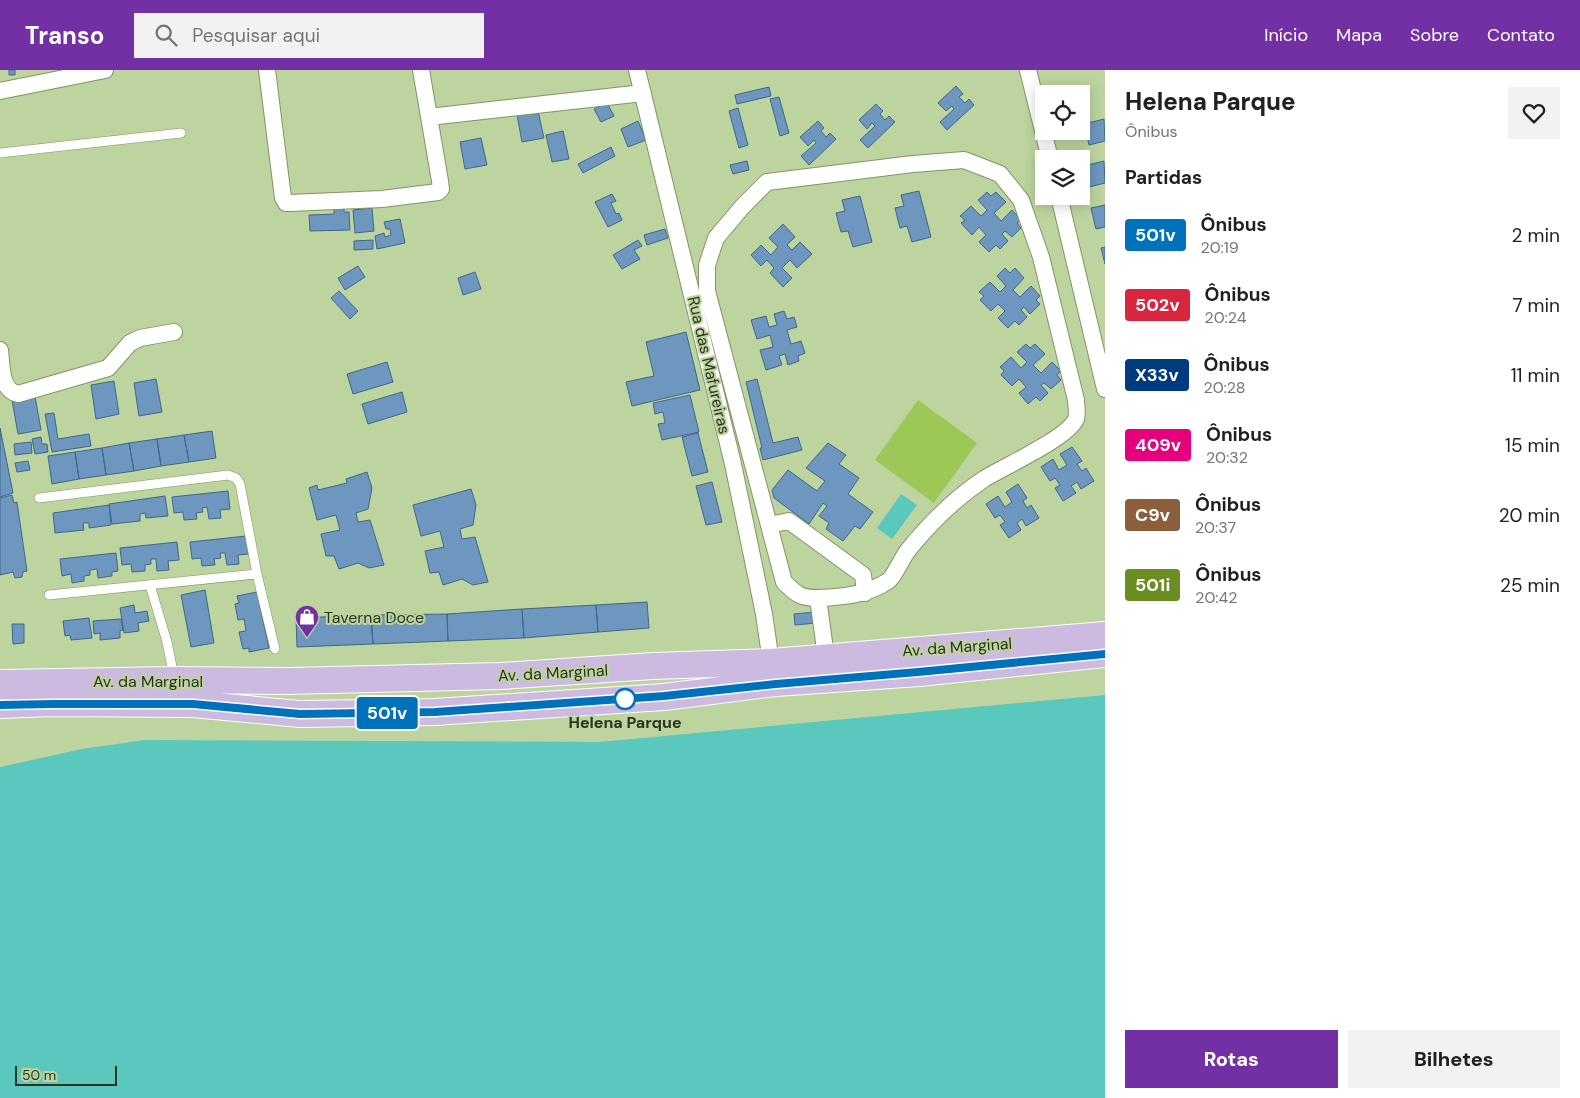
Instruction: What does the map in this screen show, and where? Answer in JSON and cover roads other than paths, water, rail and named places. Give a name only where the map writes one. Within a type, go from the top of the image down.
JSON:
[{"type":"main road","name":"Av. da Marginal","points":[[0,705],[193,704],[300,714],[435,712],[664,696],[774,673],[826,657],[1105,635]]},
{"type":"main road","name":"Av. da Marginal","points":[[0,683],[174,680],[288,681],[501,676],[653,666],[774,673],[918,672],[1105,654]]},
{"type":"street","points":[[266,70],[283,198],[286,203],[382,200],[438,192],[441,189],[440,181],[421,70]]},
{"type":"street","name":"Rua das Mafureiras","points":[[637,70],[732,464],[764,614],[774,673]]},
{"type":"street","points":[[1028,70],[1048,150]]},
{"type":"street","points":[[0,90],[97,71]]},
{"type":"street","points":[[429,117],[643,93]]},
{"type":"street","points":[[964,160],[1000,174],[1021,200],[1041,257],[1074,391],[1076,418],[1066,432],[985,479],[953,501],[924,530],[903,557],[890,580],[865,593],[837,598],[806,598],[796,594],[784,582],[769,525],[707,291],[707,265],[716,238],[743,206],[767,182],[913,164],[964,160]]},
{"type":"street","points":[[1061,205],[1105,389]]},
{"type":"street","points":[[0,350],[5,385],[12,393],[18,394],[108,368],[130,343],[140,338],[174,332]]},
{"type":"street","points":[[769,525],[789,521],[863,575],[865,593]]},
{"type":"street","points":[[818,598],[826,657]]},
{"type":"lane","points":[[0,153],[181,133]]},
{"type":"lane","points":[[39,498],[228,475],[236,478],[240,484],[257,574],[276,649]]},
{"type":"lane","points":[[49,594],[257,574]]},
{"type":"lane","points":[[150,585],[167,642],[174,680]]},
{"type":"water","points":[[901,494],[917,505],[892,539],[877,528]]},
{"type":"water","points":[[1105,695],[1105,1098],[0,1098],[0,767],[82,749],[145,740],[599,742]]},
{"type":"place","name":"Taverna Doce","points":[[307,638]]},
{"type":"place","name":"Helena Parque","points":[[625,699]]}]
